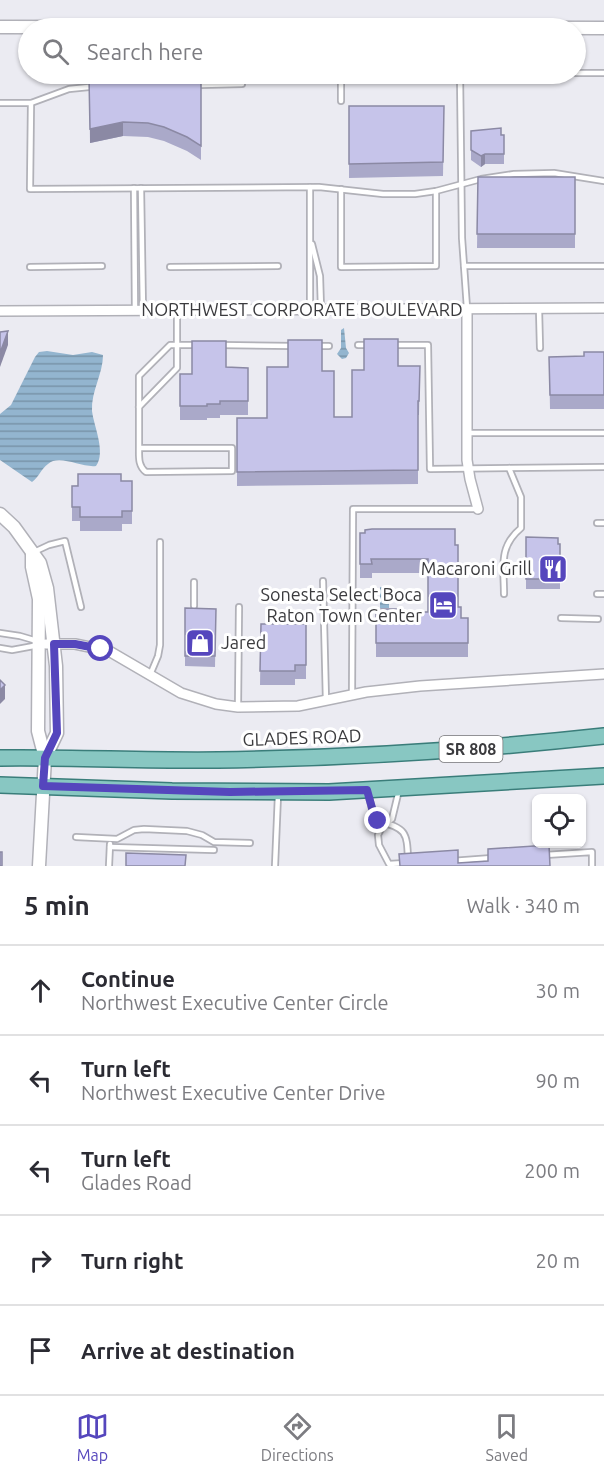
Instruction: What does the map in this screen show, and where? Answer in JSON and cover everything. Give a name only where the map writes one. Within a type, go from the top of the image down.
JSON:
[{"type":"main road","name":"GLADES ROAD","points":[[0,758],[279,759],[468,749],[604,736]]},
{"type":"main road","name":"SR 808","points":[[0,785],[278,792],[399,789],[604,776]]},
{"type":"street","points":[[0,27],[18,27]]},
{"type":"street","points":[[586,28],[604,28]]},
{"type":"street","name":"NORTHWEST CORPORATE BOULEVARD","points":[[0,311],[604,308]]},
{"type":"street","points":[[467,309],[468,468],[478,509]]},
{"type":"street","points":[[0,514],[14,527],[40,563],[45,578],[44,643],[38,731],[45,758],[39,866]]},
{"type":"street","points":[[44,643],[84,645],[109,651],[149,676],[191,697],[238,707],[281,707],[326,701],[352,694],[420,686],[604,674]]},
{"type":"street","points":[[44,643],[57,733],[45,758]]},
{"type":"lane","points":[[586,73],[604,73]]},
{"type":"lane","points":[[201,85],[242,84]]},
{"type":"lane","points":[[341,84],[341,101]]},
{"type":"lane","points":[[460,84],[467,309]]},
{"type":"lane","points":[[0,103],[31,103],[69,89],[89,87]]},
{"type":"lane","points":[[31,103],[30,189],[310,187],[382,194],[415,194],[504,175],[536,172],[604,181]]},
{"type":"lane","points":[[310,187],[310,310]]},
{"type":"lane","points":[[134,188],[139,310]]},
{"type":"lane","points":[[139,310],[141,188]]},
{"type":"lane","points":[[341,189],[341,267],[436,266],[436,191]]},
{"type":"lane","points":[[310,238],[319,268],[321,309]]},
{"type":"lane","points":[[30,267],[102,266]]},
{"type":"lane","points":[[170,267],[278,266]]},
{"type":"lane","points":[[464,266],[604,266]]},
{"type":"lane","points":[[539,308],[540,348]]},
{"type":"lane","points":[[139,407],[177,368],[177,310]]},
{"type":"lane","points":[[139,448],[232,448],[232,471],[146,472],[142,469],[139,459],[139,448],[139,407],[139,376],[170,345],[205,345]]},
{"type":"lane","points":[[216,345],[303,346]]},
{"type":"lane","points":[[358,345],[377,345]]},
{"type":"lane","points":[[387,345],[428,345],[430,469],[604,467]]},
{"type":"lane","points":[[314,346],[329,346]]},
{"type":"lane","points":[[467,433],[604,434]]},
{"type":"lane","points":[[504,594],[504,550],[512,536],[521,528],[521,497],[509,468]]},
{"type":"lane","points":[[352,694],[353,509],[478,509]]},
{"type":"lane","points":[[597,523],[604,523]]},
{"type":"lane","points":[[32,554],[49,545],[66,541],[81,607]]},
{"type":"lane","points":[[149,676],[160,645],[160,542]]},
{"type":"lane","points":[[323,581],[326,701]]},
{"type":"lane","points":[[194,582],[194,606]]},
{"type":"lane","points":[[597,594],[604,594]]},
{"type":"lane","points":[[238,707],[239,607]]},
{"type":"lane","points":[[561,618],[598,619]]},
{"type":"lane","points":[[0,633],[44,643]]},
{"type":"lane","points":[[0,648],[12,650],[44,643]]},
{"type":"lane","points":[[367,790],[378,821],[389,821],[400,827],[408,838],[411,862],[389,864],[379,845],[378,835],[389,821],[399,789]]},
{"type":"lane","points":[[275,866],[278,792]]},
{"type":"lane","points":[[76,837],[117,839],[134,830],[144,829],[198,833],[214,842],[250,843]]},
{"type":"lane","points":[[109,866],[110,839]]},
{"type":"lane","points":[[110,847],[214,850]]},
{"type":"lane","points":[[544,855],[592,852],[592,866]]},
{"type":"lane","points":[[449,861],[496,858]]},
{"type":"water","points":[[344,328],[346,348],[349,353],[346,358],[342,359],[337,354],[341,348],[341,330]]},
{"type":"water","points":[[39,352],[73,355],[92,352],[103,355],[92,404],[100,454],[96,466],[53,461],[32,482],[0,460],[0,414],[11,405],[35,357]]},
{"type":"water","points":[[380,587],[389,587],[389,608],[380,608]]},
{"type":"building","points":[[89,84],[201,84],[201,146],[164,127],[148,123],[123,122],[90,129]]},
{"type":"building","points":[[349,106],[444,106],[443,162],[349,164]]},
{"type":"building","points":[[501,128],[501,135],[504,135],[504,154],[481,156],[471,150],[471,131]]},
{"type":"building","points":[[478,177],[575,177],[575,234],[477,234]]},
{"type":"building","points":[[8,331],[0,353],[0,332]]},
{"type":"building","points":[[364,339],[398,339],[398,366],[420,366],[418,470],[237,472],[237,418],[267,418],[267,367],[288,367],[288,340],[322,340],[322,371],[334,371],[334,417],[352,417],[352,370],[364,370]]},
{"type":"building","points":[[192,341],[226,341],[226,367],[248,368],[248,401],[220,401],[220,404],[207,404],[207,406],[180,406],[180,374],[192,374]]},
{"type":"building","points":[[584,352],[604,352],[604,395],[550,395],[549,357],[584,356]]},
{"type":"building","points":[[78,474],[121,474],[121,481],[132,481],[132,511],[122,511],[122,517],[80,517],[80,507],[72,507],[72,486],[78,486]]},
{"type":"building","name":"Sonesta Select Boca Raton Town Center","points":[[372,529],[455,529],[455,545],[458,545],[458,607],[461,607],[461,618],[468,618],[468,643],[376,643],[376,609],[428,612],[428,559],[371,559],[372,564],[360,564],[360,533]]},
{"type":"building","points":[[526,537],[558,538],[560,579],[526,579]]},
{"type":"building","name":"Jared","points":[[185,608],[216,609],[215,656],[185,656]]},
{"type":"building","points":[[261,624],[306,624],[306,665],[295,665],[295,671],[260,671]]},
{"type":"building","points":[[0,680],[5,685],[0,690]]},
{"type":"building","points":[[532,846],[532,848],[549,848],[550,866],[400,866],[399,854],[458,850],[458,863],[488,861],[488,849]]},
{"type":"building","points":[[0,852],[2,852],[2,866],[0,866]]},
{"type":"building","points":[[126,853],[186,855],[185,866],[126,866]]},
{"type":"place","name":"Macaroni Grill","points":[[553,569]]},
{"type":"place","name":"Sonesta Select Boca Raton Town Center","points":[[443,605]]},
{"type":"place","name":"Jared","points":[[200,643]]},
{"type":"route","points":[[101,649],[75,644],[54,644],[57,733],[45,758],[43,786],[230,792],[367,790],[378,821]]}]
